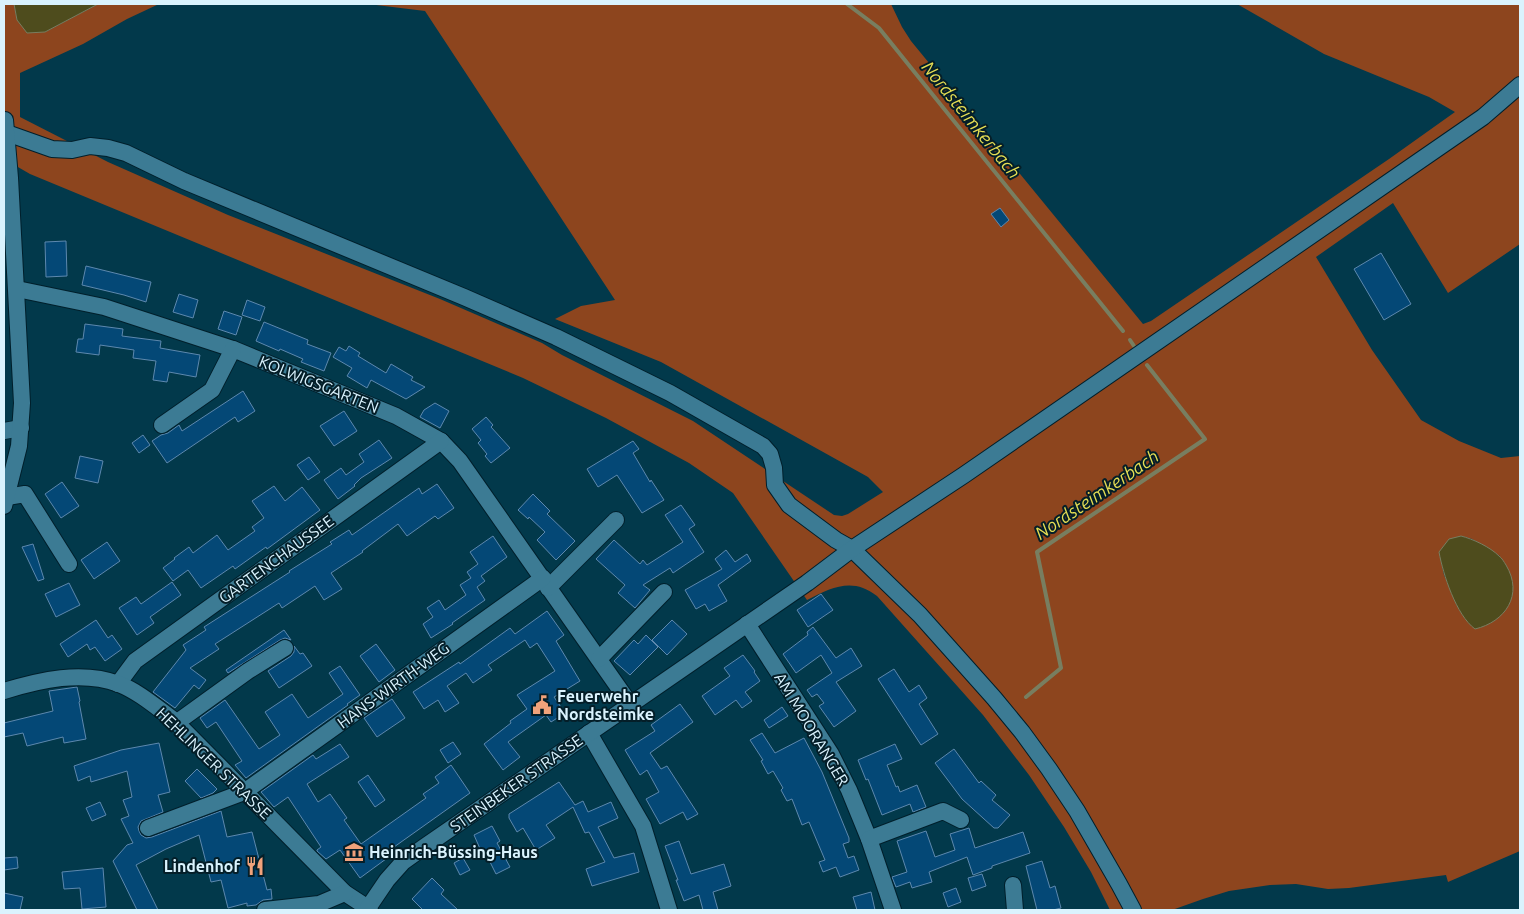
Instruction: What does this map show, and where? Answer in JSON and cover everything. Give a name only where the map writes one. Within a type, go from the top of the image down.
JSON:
[{"type":"street","name":"STEINBEKER STRASSE","points":[[369,909],[387,880],[403,862],[829,567],[852,549],[980,464],[1483,117],[1520,85]]},
{"type":"street","points":[[5,501],[19,446],[22,403],[17,289],[5,128],[52,149],[72,150],[90,146],[126,153],[184,181],[556,337],[661,389],[763,446],[770,454],[776,485],[789,504],[836,540],[852,549],[927,622],[1022,732],[1077,811],[1132,910]]},
{"type":"street","name":"KOLWIGSGARTEN","points":[[17,289],[104,306],[234,349],[396,416],[441,440],[460,461],[630,704]]},
{"type":"street","points":[[162,425],[212,390],[234,349]]},
{"type":"street","points":[[4,431],[21,428]]},
{"type":"street","name":"GARTENCHAUSSEE","points":[[118,684],[135,661],[441,440]]},
{"type":"street","points":[[5,501],[25,494],[69,564]]},
{"type":"street","points":[[546,583],[616,520]]},
{"type":"street","name":"HANS-WIRTH-WEG","points":[[148,828],[244,792],[546,583]]},
{"type":"street","points":[[599,660],[664,592]]},
{"type":"street","name":"AM MOORANGER","points":[[747,624],[831,754],[849,790],[869,839],[893,910]]},
{"type":"street","points":[[176,722],[248,671],[285,648]]},
{"type":"street","name":"HEHLINGER STRASSE","points":[[4,691],[26,684],[60,678],[90,678],[118,684],[144,697],[176,722],[345,893],[369,909]]},
{"type":"street","points":[[589,733],[643,826],[669,910]]},
{"type":"street","points":[[869,839],[943,811],[961,820]]},
{"type":"street","points":[[1014,886],[1015,910]]},
{"type":"street","points":[[265,910],[319,904],[345,893]]},
{"type":"shaded area","points":[[4,4],[14,4],[17,20],[45,32],[98,4],[159,4],[127,19],[83,44],[20,73],[20,117],[108,162],[228,215],[440,299],[542,343],[693,421],[834,515],[842,516],[883,492],[868,477],[661,362],[555,319],[581,306],[615,300],[425,11],[368,4],[891,4],[911,41],[1143,324],[1151,321],[1455,112],[1429,97],[1324,54],[1237,4],[1520,4],[1520,244],[1448,293],[1393,203],[1316,257],[1372,350],[1421,420],[1459,441],[1501,458],[1520,456],[1520,851],[1448,882],[1446,875],[1349,888],[1328,889],[1296,884],[1270,885],[1229,891],[1172,910],[1110,910],[1091,872],[1064,827],[1029,775],[983,715],[877,596],[868,590],[851,585],[825,591],[807,600],[733,493],[689,463],[606,418],[523,378],[30,174],[4,159]],"holes":[[[1461,536],[1472,539],[1500,556],[1455,600],[1444,575],[1441,561]]]},
{"type":"shaded area","points":[[14,4],[98,4],[45,32],[27,33],[17,20]]},
{"type":"shaded area","points":[[1461,536],[1481,544],[1500,557],[1511,576],[1513,587],[1509,606],[1503,614],[1486,625],[1475,629],[1468,623],[1451,594],[1439,552],[1449,539]]},
{"type":"building","points":[[1000,208],[1009,220],[1001,227],[991,214]]},
{"type":"building","points":[[66,241],[67,276],[46,277],[45,242]]},
{"type":"building","points":[[1381,253],[1411,304],[1384,320],[1354,269]]},
{"type":"building","points":[[86,266],[151,282],[146,302],[82,285]]},
{"type":"building","points":[[179,294],[198,300],[193,318],[173,312]]},
{"type":"building","points":[[247,300],[265,307],[260,321],[242,315]]},
{"type":"building","points":[[224,311],[242,317],[236,335],[218,329]]},
{"type":"building","points":[[264,322],[308,340],[307,344],[331,353],[324,371],[301,362],[303,359],[256,341]]},
{"type":"building","points":[[85,324],[123,329],[122,336],[161,341],[160,348],[200,355],[196,377],[169,372],[167,382],[153,380],[156,361],[133,358],[134,350],[100,345],[99,355],[76,352],[78,339],[83,339]]},
{"type":"building","points":[[349,346],[360,353],[358,356],[386,373],[391,364],[413,377],[411,380],[425,387],[406,399],[371,380],[367,388],[347,376],[352,368],[333,357],[339,347],[346,351]]},
{"type":"building","points":[[243,391],[255,411],[238,422],[235,417],[167,463],[152,441],[179,425],[182,431]]},
{"type":"building","points":[[435,403],[449,411],[440,428],[420,417],[424,410]]},
{"type":"building","points":[[344,411],[357,431],[334,446],[320,426]]},
{"type":"building","points":[[486,417],[493,425],[491,427],[510,448],[491,463],[485,456],[487,454],[478,443],[481,440],[472,429]]},
{"type":"building","points":[[143,435],[150,445],[139,453],[132,443]]},
{"type":"building","points":[[379,440],[392,458],[361,478],[355,486],[338,499],[324,480],[341,468],[346,475],[364,462],[359,454]]},
{"type":"building","points":[[633,441],[639,449],[633,453],[650,482],[651,480],[664,500],[642,513],[617,475],[598,487],[587,469]]},
{"type":"building","points":[[80,456],[103,461],[98,483],[75,478]]},
{"type":"building","points":[[309,457],[320,472],[308,480],[297,465]]},
{"type":"building","points":[[62,482],[79,506],[61,518],[45,494]]},
{"type":"building","points":[[437,484],[454,508],[438,519],[435,516],[407,536],[398,524],[363,552],[331,573],[342,589],[324,600],[315,586],[282,608],[279,603],[215,644],[219,649],[190,668],[206,680],[199,689],[194,685],[175,708],[153,692],[186,650],[183,645],[206,630],[204,627],[332,544],[330,542],[349,530],[352,535],[419,488],[422,494]]},
{"type":"building","points":[[274,486],[285,501],[302,487],[320,510],[267,549],[266,547],[235,569],[233,566],[201,588],[188,570],[173,581],[163,568],[189,547],[193,553],[217,535],[228,550],[255,531],[252,527],[264,518],[252,501]]},
{"type":"building","points":[[533,494],[550,511],[547,514],[575,541],[556,560],[537,540],[545,532],[529,517],[528,519],[518,510]]},
{"type":"building","points":[[681,505],[695,525],[689,529],[704,552],[673,573],[670,568],[643,585],[650,590],[635,608],[618,593],[625,585],[596,559],[614,540],[640,564],[643,560],[647,565],[683,542],[665,515]]},
{"type":"building","points":[[493,536],[507,557],[481,576],[485,581],[477,587],[485,600],[431,638],[423,624],[433,617],[427,608],[439,600],[445,610],[466,595],[460,585],[471,578],[467,572],[478,564],[470,552]]},
{"type":"building","points":[[107,542],[120,561],[94,579],[81,560]]},
{"type":"building","points":[[33,544],[44,579],[38,581],[22,547]]},
{"type":"building","points":[[726,550],[735,562],[747,554],[751,561],[718,585],[727,601],[709,611],[705,604],[696,609],[685,590],[722,569],[715,559]]},
{"type":"building","points":[[172,582],[181,595],[150,617],[154,623],[137,635],[119,608],[136,597],[141,604]]},
{"type":"building","points":[[69,583],[80,605],[56,617],[45,594]]},
{"type":"building","points":[[821,594],[833,610],[808,627],[797,610]]},
{"type":"building","points":[[547,611],[564,635],[556,641],[580,681],[554,697],[565,713],[551,722],[546,715],[508,742],[520,757],[503,770],[484,744],[527,709],[517,695],[555,671],[537,643],[530,648],[525,640],[488,665],[492,670],[473,683],[466,673],[447,686],[459,703],[445,712],[438,700],[424,709],[413,692],[459,662],[460,664],[510,628],[515,634]]},
{"type":"building","points":[[96,620],[108,638],[112,635],[122,649],[105,661],[95,647],[90,650],[87,644],[68,657],[60,644]]},
{"type":"building","points":[[672,620],[687,634],[667,655],[652,640]]},
{"type":"building","points":[[813,627],[836,658],[851,648],[862,666],[836,682],[856,711],[834,727],[819,706],[824,703],[817,694],[812,697],[807,690],[832,673],[821,655],[796,673],[783,654],[808,635],[807,632]]},
{"type":"building","points":[[284,630],[291,640],[285,638],[280,640],[228,673],[226,670]]},
{"type":"building","points":[[646,635],[658,647],[630,675],[614,661],[634,640],[638,644]]},
{"type":"building","points":[[376,644],[395,670],[379,682],[360,656]]},
{"type":"building","points":[[294,646],[300,654],[303,653],[312,666],[279,688],[268,671],[291,656],[294,652]]},
{"type":"building","points":[[743,655],[760,681],[745,692],[752,701],[742,708],[736,700],[715,715],[702,696],[730,676],[724,668]]},
{"type":"building","points":[[340,666],[360,695],[246,778],[235,765],[242,761],[216,722],[207,728],[200,718],[225,700],[259,749],[280,735],[265,712],[292,694],[308,718],[343,694],[329,673]]},
{"type":"building","points":[[894,669],[909,692],[919,685],[927,698],[919,704],[938,734],[921,745],[878,679]]},
{"type":"building","points":[[77,687],[86,739],[64,743],[63,737],[27,746],[23,733],[4,737],[4,723],[53,711],[49,691]]},
{"type":"building","points":[[392,699],[405,718],[377,737],[364,718]]},
{"type":"building","points":[[680,704],[693,722],[650,753],[661,769],[667,766],[698,814],[687,820],[683,812],[660,824],[646,799],[659,792],[647,770],[640,775],[625,750],[655,731],[651,725]]},
{"type":"building","points":[[782,707],[788,716],[769,728],[764,720]]},
{"type":"building","points":[[762,733],[775,753],[804,738],[822,772],[849,838],[849,842],[843,844],[848,858],[854,856],[859,870],[840,877],[836,867],[823,872],[819,862],[825,860],[809,822],[802,825],[792,799],[787,801],[781,790],[783,788],[773,771],[768,774],[761,761],[763,760],[750,740]]},
{"type":"building","points":[[453,742],[461,754],[448,763],[440,750]]},
{"type":"building","points":[[159,743],[170,792],[158,795],[163,812],[141,821],[138,827],[141,835],[146,838],[152,837],[221,811],[227,837],[252,832],[267,890],[271,889],[272,899],[263,900],[256,905],[247,906],[247,903],[228,908],[221,880],[211,882],[199,835],[166,849],[136,865],[158,910],[137,910],[113,861],[127,845],[133,843],[121,819],[129,816],[123,800],[132,797],[127,771],[91,782],[90,776],[78,781],[74,766],[121,750]]},
{"type":"building","points":[[340,744],[349,757],[307,784],[318,802],[330,794],[347,818],[344,820],[361,844],[426,798],[423,794],[439,783],[435,777],[451,765],[470,793],[387,852],[390,856],[360,878],[340,850],[326,859],[317,851],[321,847],[288,797],[274,807],[261,792],[313,755],[316,759]]},
{"type":"building","points":[[895,744],[902,759],[887,765],[896,787],[898,786],[900,792],[917,785],[926,807],[913,812],[910,804],[882,815],[868,779],[866,780],[858,760]]},
{"type":"building","points":[[954,749],[979,783],[981,781],[996,795],[992,800],[1010,815],[998,828],[994,828],[962,799],[935,763]]},
{"type":"building","points":[[197,769],[217,789],[213,793],[201,798],[185,781]]},
{"type":"building","points":[[368,775],[385,800],[375,807],[358,782]]},
{"type":"building","points":[[559,782],[575,805],[583,801],[588,812],[611,802],[618,818],[598,827],[614,858],[634,853],[639,872],[592,886],[586,869],[605,862],[589,832],[585,833],[573,807],[546,825],[555,838],[536,850],[523,828],[517,832],[509,818],[509,814]]},
{"type":"building","points":[[100,802],[106,815],[92,821],[86,808]]},
{"type":"building","points":[[492,826],[500,841],[497,843],[510,867],[496,874],[484,850],[481,851],[474,835]]},
{"type":"building","points":[[969,828],[975,848],[1023,832],[1030,853],[992,866],[992,868],[973,875],[967,857],[929,872],[932,882],[912,888],[910,882],[896,887],[892,877],[907,872],[897,841],[926,831],[935,857],[955,850],[950,834]]},
{"type":"building","points":[[679,841],[691,874],[724,864],[731,886],[713,892],[718,910],[703,910],[699,895],[684,901],[665,846]]},
{"type":"building","points":[[17,857],[18,868],[4,870],[4,858]]},
{"type":"building","points":[[463,858],[470,870],[460,875],[454,863]]},
{"type":"building","points":[[1042,861],[1050,888],[1055,886],[1061,908],[1037,910],[1026,866]]},
{"type":"building","points":[[103,868],[106,907],[82,909],[80,888],[64,889],[62,872]]},
{"type":"building","points":[[982,874],[986,886],[972,891],[968,878]]},
{"type":"building","points":[[432,878],[444,890],[441,894],[458,910],[423,910],[412,899]]},
{"type":"building","points":[[956,888],[961,902],[948,907],[943,893]]},
{"type":"building","points":[[871,892],[875,910],[857,910],[853,897]]},
{"type":"building","points":[[4,893],[23,897],[20,910],[4,910]]},
{"type":"waterway","name":"Nordsteimkerbach","points":[[847,4],[879,28],[1123,331]]},
{"type":"waterway","name":"Nordsteimkerbach","points":[[1130,340],[1134,346]]},
{"type":"waterway","name":"Nordsteimkerbach","points":[[1026,697],[1061,668],[1037,552],[1205,439],[1147,365]]},
{"type":"place","name":"Feuerwehr Nordsteimke","points":[[542,705]]},
{"type":"place","name":"Heinrich-Büssing-Haus","points":[[354,852]]},
{"type":"place","name":"Lindenhof","points":[[255,866]]}]
